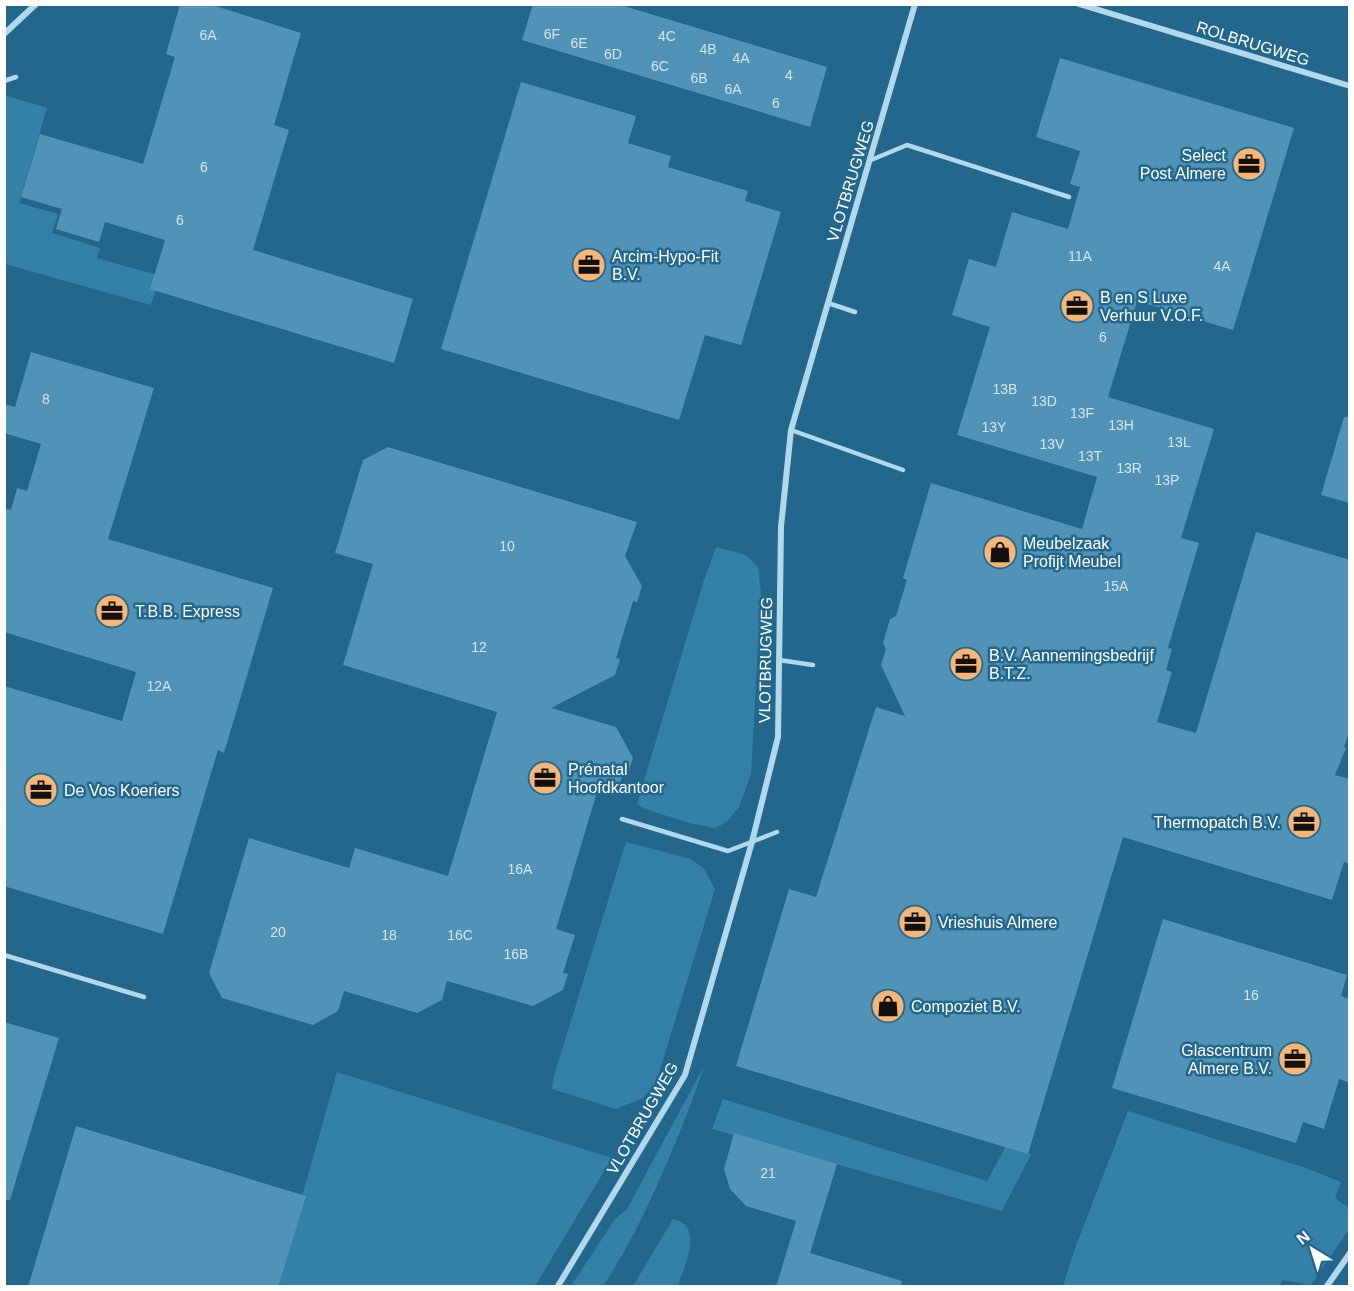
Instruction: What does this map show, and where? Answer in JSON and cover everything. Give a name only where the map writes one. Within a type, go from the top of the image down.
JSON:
[{"type":"street","points":[[4,34],[36,4]]},
{"type":"street","name":"VLOTBRUGWEG","points":[[558,1287],[685,1075],[752,842],[778,737],[781,527],[791,430],[915,4]]},
{"type":"street","name":"ROLBRUGWEG","points":[[1079,4],[1350,86]]},
{"type":"street","points":[[1327,1287],[1350,1253]]},
{"type":"lane","points":[[4,81],[16,77]]},
{"type":"lane","points":[[871,160],[907,145],[1069,197]]},
{"type":"lane","points":[[828,303],[855,312]]},
{"type":"lane","points":[[791,430],[903,470]]},
{"type":"lane","points":[[779,660],[813,665]]},
{"type":"lane","points":[[622,819],[728,851],[777,832]]},
{"type":"lane","points":[[4,955],[144,998]]},
{"type":"shaded area","points":[[4,95],[47,108],[19,203],[58,214],[52,233],[100,248],[97,258],[160,276],[151,305],[5,264]]},
{"type":"shaded area","points":[[716,547],[746,555],[758,567],[761,594],[751,774],[739,807],[727,822],[715,828],[689,823],[645,809],[637,804]]},
{"type":"shaded area","points":[[626,842],[691,859],[704,869],[715,889],[656,1083],[643,1098],[616,1109],[552,1089],[554,1076]]},
{"type":"shaded area","points":[[704,1066],[662,1174],[639,1224],[613,1271],[603,1286],[571,1286],[615,1219],[627,1209]]},
{"type":"shaded area","points":[[337,1072],[612,1158],[535,1286],[277,1286]]},
{"type":"shaded area","points":[[723,1099],[987,1181],[1006,1146],[1031,1154],[1002,1211],[712,1129]]},
{"type":"shaded area","points":[[1128,1111],[1306,1168],[1341,1182],[1335,1198],[1349,1208],[1349,1229],[1311,1285],[1283,1280],[1279,1286],[1063,1286],[1074,1251]]},
{"type":"shaded area","points":[[673,1219],[683,1223],[690,1238],[690,1248],[678,1286],[633,1286]]},
{"type":"building","points":[[180,4],[209,4],[301,33],[274,125],[289,130],[253,250],[413,299],[394,363],[150,289],[165,240],[105,222],[99,242],[56,229],[62,209],[21,197],[40,134],[143,164],[175,57],[166,54]]},
{"type":"building","points":[[533,4],[617,4],[827,67],[810,127],[522,40]]},
{"type":"building","points":[[1060,58],[1294,128],[1233,330],[1137,301],[1108,397],[1214,429],[1181,538],[1199,543],[1168,648],[1172,649],[1166,670],[1172,672],[1157,722],[1196,733],[1256,532],[1350,560],[1350,729],[1344,747],[1346,748],[1335,775],[1350,779],[1350,864],[1344,862],[1332,900],[1123,837],[1028,1154],[736,1066],[789,889],[816,897],[876,707],[905,716],[881,665],[886,649],[883,643],[890,619],[896,616],[907,580],[903,578],[931,483],[1082,529],[1097,477],[957,435],[990,327],[952,315],[969,259],[996,267],[1012,212],[1068,229],[1080,187],[1070,184],[1080,151],[1036,137]]},
{"type":"building","points":[[521,82],[636,116],[628,143],[671,156],[668,167],[748,191],[745,201],[781,212],[741,345],[705,335],[679,420],[441,349]]},
{"type":"building","points":[[31,352],[154,388],[108,539],[273,588],[224,753],[218,750],[163,934],[4,886],[4,686],[122,721],[136,672],[4,632],[4,508],[11,510],[17,488],[27,491],[41,444],[4,433],[4,404],[15,407]]},
{"type":"building","points":[[1344,417],[1350,417],[1350,503],[1321,495]]},
{"type":"building","points":[[388,447],[637,522],[625,556],[642,586],[637,602],[633,601],[616,658],[620,659],[615,675],[551,708],[616,727],[633,758],[628,773],[624,771],[618,790],[599,785],[556,929],[575,935],[563,973],[568,974],[563,990],[533,1006],[447,981],[442,1000],[417,1013],[344,991],[338,1011],[313,1025],[222,998],[209,973],[249,838],[349,868],[355,848],[448,876],[497,712],[343,665],[373,564],[335,553],[363,460]]},
{"type":"building","points":[[1163,919],[1347,975],[1341,996],[1350,999],[1350,1083],[1339,1079],[1324,1129],[1303,1122],[1296,1143],[1112,1088]]},
{"type":"building","points":[[4,1022],[59,1038],[10,1200],[4,1200]]},
{"type":"building","points":[[76,1126],[306,1196],[278,1287],[28,1287]]},
{"type":"building","points":[[734,1133],[837,1164],[810,1253],[902,1281],[901,1287],[776,1287],[796,1221],[746,1206],[730,1189],[724,1169]]},
{"type":"place","name":"Select Post Almere","points":[[1249,164]]},
{"type":"place","name":"Arcim-Hypo-Fit B.V.","points":[[589,265]]},
{"type":"place","name":"B en S Luxe Verhuur V.O.F.","points":[[1077,306]]},
{"type":"place","name":"Meubelzaak Profijt Meubel","points":[[1000,552]]},
{"type":"place","name":"T.B.B. Express","points":[[112,611]]},
{"type":"place","name":"B.V. Aannemingsbedrijf B.T.Z.","points":[[966,664]]},
{"type":"place","name":"Prénatal Hoofdkantoor","points":[[545,778]]},
{"type":"place","name":"De Vos Koeriers","points":[[41,790]]},
{"type":"place","name":"Thermopatch B.V.","points":[[1304,822]]},
{"type":"place","name":"Vrieshuis Almere","points":[[915,922]]},
{"type":"place","name":"Compoziet B.V.","points":[[888,1006]]},
{"type":"place","name":"Glascentrum Almere B.V.","points":[[1295,1059]]}]
